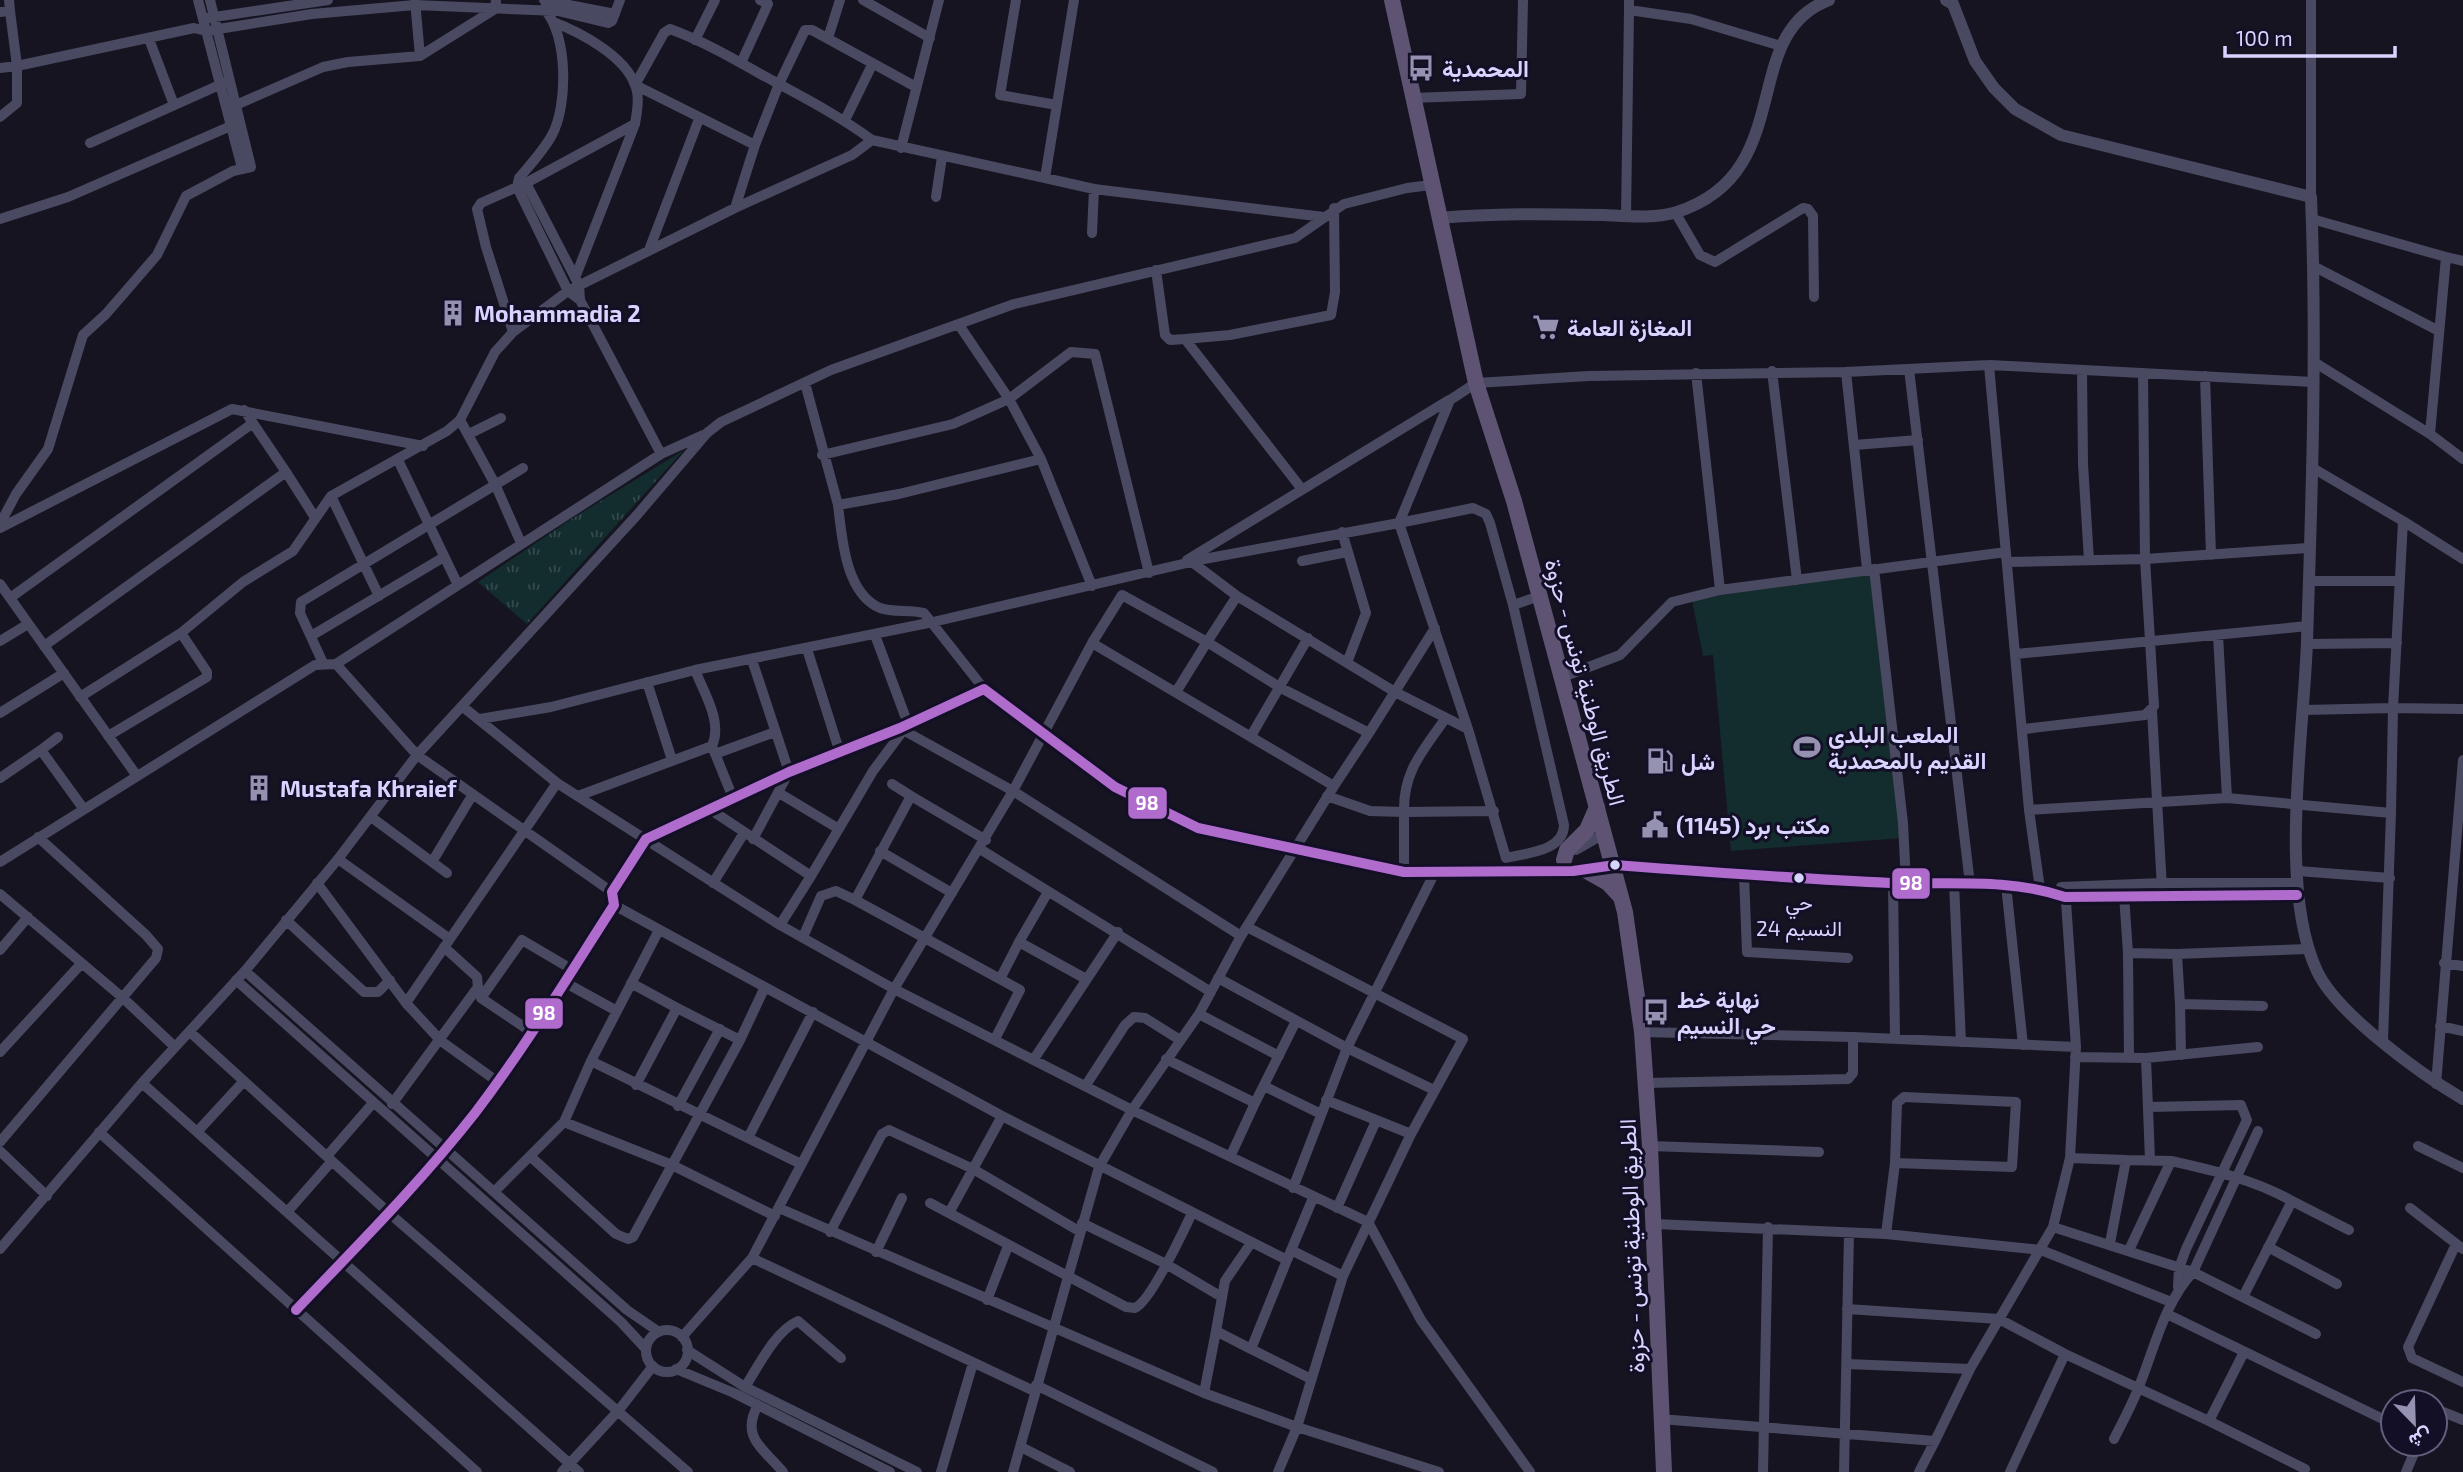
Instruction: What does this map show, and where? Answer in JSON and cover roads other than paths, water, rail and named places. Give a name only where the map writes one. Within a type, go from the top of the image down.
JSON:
[{"type":"main road","name":"الطريق الوطنية تونس - حزوة","points":[[1392,0],[1476,383],[1540,596],[1560,678],[1615,865],[1633,955],[1642,1031],[1656,1224],[1660,1419],[1664,1472]]},
{"type":"main road","points":[[1560,865],[1567,850],[1587,830],[1597,807]]},
{"type":"main road","points":[[1585,870],[1608,883],[1621,897]]},
{"type":"street","points":[[198,0],[206,31],[236,106],[235,124]]},
{"type":"street","points":[[0,526],[16,494],[48,449],[83,335],[106,314],[157,255],[186,196],[247,167],[225,83],[210,0]]},
{"type":"street","points":[[194,28],[203,20],[214,17],[328,0]]},
{"type":"street","points":[[0,68],[71,56],[194,28],[206,31],[312,14],[415,3],[552,7],[608,23],[620,0]]},
{"type":"street","points":[[695,40],[715,0]]},
{"type":"street","points":[[828,38],[840,0]]},
{"type":"street","points":[[863,0],[930,38]]},
{"type":"street","points":[[901,148],[939,0]]},
{"type":"street","points":[[1016,0],[1000,96],[1057,105]]},
{"type":"street","points":[[1045,178],[1074,0]]},
{"type":"street","points":[[1412,98],[1521,94],[1522,0]]},
{"type":"street","points":[[1438,218],[1491,213],[1626,217],[1675,212],[1725,184],[1748,156],[1781,46],[1793,24],[1816,5],[1829,0]]},
{"type":"street","points":[[2311,0],[2314,382],[2308,626],[2298,805],[2297,883],[2308,949],[2318,974],[2383,1040],[2436,1084],[2463,1099]]},
{"type":"street","points":[[741,63],[766,1]]},
{"type":"street","points":[[1951,1],[1975,61],[1994,88],[2015,109],[2061,135],[2311,197]]},
{"type":"street","points":[[415,3],[420,56]]},
{"type":"street","points":[[236,106],[323,67],[348,62],[420,56],[495,4]]},
{"type":"street","points":[[1626,217],[1629,5],[1691,19],[1781,46]]},
{"type":"street","points":[[552,7],[614,58],[635,85],[755,145]]},
{"type":"street","points":[[521,183],[552,136],[558,119],[563,64],[552,7]]},
{"type":"street","points":[[0,117],[18,103],[17,66],[6,8]]},
{"type":"street","points":[[577,282],[635,124],[635,85],[665,31],[673,30],[779,83],[845,120],[872,140],[1094,189],[1324,217]]},
{"type":"street","points":[[735,208],[779,83],[806,30],[828,38],[916,87]]},
{"type":"street","points":[[149,39],[174,105]]},
{"type":"street","points":[[845,120],[873,62]]},
{"type":"street","points":[[90,143],[225,83]]},
{"type":"street","points":[[649,250],[699,119]]},
{"type":"street","points":[[0,219],[68,197],[235,124]]},
{"type":"street","points":[[513,332],[477,209],[481,203],[635,124]]},
{"type":"street","points":[[80,697],[181,632],[243,582],[298,548],[314,516],[331,496],[423,446],[460,419],[484,369],[513,332],[577,282],[852,155],[872,140]]},
{"type":"street","points":[[936,197],[943,157]]},
{"type":"street","points":[[521,183],[577,282],[580,300],[661,454]]},
{"type":"street","points":[[521,183],[568,291],[580,300]]},
{"type":"street","points":[[1,859],[323,663],[336,664],[661,454],[707,433],[740,411],[831,370],[1014,304],[1295,238],[1334,208],[1406,188],[1431,185]]},
{"type":"street","points":[[1092,233],[1094,189]]},
{"type":"street","points":[[1156,270],[1161,328],[1170,340],[1230,335],[1331,315],[1335,292],[1334,208]]},
{"type":"street","points":[[1675,212],[1700,254],[1714,262],[1803,208],[1808,209],[1812,216],[1814,297]]},
{"type":"street","points":[[2312,219],[2463,261]]},
{"type":"street","points":[[2430,434],[2446,257]]},
{"type":"street","points":[[2313,266],[2439,331]]},
{"type":"street","points":[[958,325],[1009,399],[1041,459],[1092,586]]},
{"type":"street","points":[[1185,339],[1301,488]]},
{"type":"street","points":[[822,455],[953,424],[1009,399],[1071,352],[1095,354],[1149,573]]},
{"type":"street","points":[[2314,362],[2430,434],[2463,459]]},
{"type":"street","points":[[1177,566],[1476,383],[1696,373],[1846,372],[1989,365],[2314,382]]},
{"type":"street","points":[[1989,365],[2024,729],[2029,810],[2042,889]]},
{"type":"street","points":[[1909,369],[1934,562],[1970,884]]},
{"type":"street","points":[[2082,370],[2082,464],[2089,560]]},
{"type":"street","points":[[1772,371],[1797,580]]},
{"type":"street","points":[[1846,372],[1853,445],[1903,823],[1906,883]]},
{"type":"street","points":[[1696,373],[1720,590]]},
{"type":"street","points":[[2143,373],[2145,559],[2162,888]]},
{"type":"street","points":[[2205,376],[2211,555]]},
{"type":"street","points":[[805,383],[822,455],[838,505],[847,560],[859,587],[871,603],[884,609],[924,613],[984,690],[1115,787],[1198,828],[1404,872],[1434,874],[1560,865],[1585,870],[1615,865],[1893,883],[2006,885],[2124,895],[2162,888]]},
{"type":"street","points":[[1450,400],[1399,523],[1494,810],[1507,870]]},
{"type":"street","points":[[0,526],[232,409],[423,446]]},
{"type":"street","points":[[244,410],[314,516]]},
{"type":"street","points":[[469,434],[501,418]]},
{"type":"street","points":[[460,419],[495,484],[521,543]]},
{"type":"street","points":[[10,598],[253,424]]},
{"type":"street","points":[[0,1249],[142,1083],[244,971],[338,859],[417,755],[707,433]]},
{"type":"street","points":[[1853,445],[1919,440]]},
{"type":"street","points":[[838,505],[899,494],[1041,459]]},
{"type":"street","points":[[398,460],[458,585]]},
{"type":"street","points":[[2311,467],[2463,559]]},
{"type":"street","points":[[323,663],[300,613],[301,602],[523,468]]},
{"type":"street","points":[[44,646],[286,472]]},
{"type":"street","points":[[331,496],[379,596]]},
{"type":"street","points":[[480,719],[551,707],[695,670],[875,635],[1192,562],[1473,508],[1486,514],[1513,605],[1564,834],[1557,844],[1506,858]]},
{"type":"street","points":[[2383,1040],[2390,878],[2393,708],[2403,521]]},
{"type":"street","points":[[1342,532],[1366,614],[1348,660]]},
{"type":"street","points":[[1560,678],[1620,655],[1672,602],[1720,590],[1934,562],[2007,557],[2145,559],[2308,548]]},
{"type":"street","points":[[1302,561],[1348,552]]},
{"type":"street","points":[[311,636],[444,556]]},
{"type":"street","points":[[1192,562],[1237,596],[1348,660],[1395,692],[1468,729]]},
{"type":"street","points":[[682,1337],[752,1258],[894,989],[983,844],[1130,577]]},
{"type":"street","points":[[2309,581],[2399,581]]},
{"type":"street","points":[[0,584],[137,776]]},
{"type":"street","points":[[1122,595],[1207,642],[1281,688],[1369,733]]},
{"type":"street","points":[[1176,692],[1237,596]]},
{"type":"street","points":[[1513,605],[1540,596]]},
{"type":"street","points":[[0,641],[28,624]]},
{"type":"street","points":[[2016,654],[2308,626]]},
{"type":"street","points":[[1013,1472],[1099,1167],[1132,1110],[1199,1014],[1244,931],[1435,628]]},
{"type":"street","points":[[108,736],[207,677],[207,672],[181,632]]},
{"type":"street","points":[[875,635],[906,727],[1244,931],[1463,1039],[1411,1134],[1343,1276],[1297,1427],[1278,1472]]},
{"type":"street","points":[[2218,635],[2227,798]]},
{"type":"street","points":[[1251,736],[1308,638]]},
{"type":"street","points":[[1092,643],[1334,786]]},
{"type":"street","points":[[2307,644],[2397,643]]},
{"type":"street","points":[[807,649],[840,753]]},
{"type":"street","points":[[713,883],[779,793],[789,772],[752,660]]},
{"type":"street","points":[[336,664],[417,755],[612,892]]},
{"type":"street","points":[[695,670],[716,724],[714,750],[733,799]]},
{"type":"street","points":[[0,713],[64,673]]},
{"type":"street","points":[[647,682],[672,760]]},
{"type":"street","points":[[296,1310],[445,1150],[498,1082],[566,983],[614,905],[612,892],[646,839],[789,772],[906,727],[984,690]]},
{"type":"street","points":[[462,706],[558,783],[780,925],[894,989],[1132,1110],[1368,1222],[1421,1320],[1530,1472]]},
{"type":"street","points":[[2304,710],[2463,709]]},
{"type":"street","points":[[2024,729],[2145,715],[2152,711]]},
{"type":"street","points":[[1404,872],[1404,794],[1409,772],[1445,719]]},
{"type":"street","points":[[780,925],[873,771],[906,727]]},
{"type":"street","points":[[578,796],[672,760],[775,732]]},
{"type":"street","points":[[0,778],[58,737]]},
{"type":"street","points":[[41,750],[83,808]]},
{"type":"street","points":[[2436,1084],[2463,760]]},
{"type":"street","points":[[406,1003],[558,783]]},
{"type":"street","points":[[892,784],[983,844],[1048,892],[1118,932],[1212,992]]},
{"type":"street","points":[[779,793],[839,829]]},
{"type":"street","points":[[432,862],[473,794]]},
{"type":"street","points":[[855,900],[911,796]]},
{"type":"street","points":[[1327,796],[1370,811],[1494,810]]},
{"type":"street","points":[[2029,810],[2227,798],[2391,813]]},
{"type":"street","points":[[711,810],[811,876]]},
{"type":"street","points":[[371,817],[447,873]]},
{"type":"street","points":[[1560,865],[1583,845],[1604,834]]},
{"type":"street","points":[[0,1142],[156,958],[158,949],[38,837]]},
{"type":"street","points":[[880,850],[952,893]]},
{"type":"street","points":[[338,859],[447,943],[477,978],[477,996]]},
{"type":"street","points":[[2454,866],[2463,873]]},
{"type":"street","points":[[1293,1188],[1347,1048],[1434,874]]},
{"type":"street","points":[[1744,875],[1747,952],[1848,958]]},
{"type":"street","points":[[2065,892],[2390,878]]},
{"type":"street","points":[[317,883],[406,1003],[441,1041],[498,1082]]},
{"type":"street","points":[[1893,883],[1895,1039]]},
{"type":"street","points":[[1954,883],[1961,1042]]},
{"type":"street","points":[[2006,885],[2023,1045]]},
{"type":"street","points":[[803,937],[821,896],[836,891],[855,900],[1020,990],[995,1039]]},
{"type":"street","points":[[1000,979],[1048,892]]},
{"type":"street","points":[[1919,1472],[1970,1369],[2053,1227],[2070,1158],[2075,1052],[2065,892]]},
{"type":"street","points":[[0,894],[123,998],[175,1047]]},
{"type":"street","points":[[2124,895],[2128,953],[2129,1058]]},
{"type":"street","points":[[614,905],[1099,1167],[1251,1243],[1343,1276]]},
{"type":"street","points":[[0,950],[28,917]]},
{"type":"street","points":[[286,920],[364,992],[378,992],[390,980]]},
{"type":"street","points":[[494,1192],[564,1122],[615,1010],[659,930]]},
{"type":"street","points":[[1034,1059],[1118,932]]},
{"type":"street","points":[[392,1104],[522,940],[573,970]]},
{"type":"street","points":[[1019,942],[1086,979]]},
{"type":"street","points":[[2128,953],[2308,949]]},
{"type":"street","points":[[2177,954],[2181,1055]]},
{"type":"street","points":[[2444,963],[2463,966]]},
{"type":"street","points":[[0,1052],[81,964]]},
{"type":"street","points":[[244,971],[627,1310],[659,1332]]},
{"type":"street","points":[[1218,978],[1347,1048],[1434,1090]]},
{"type":"street","points":[[236,980],[435,1160],[621,1322],[646,1349],[653,1366],[664,1371],[676,1369],[758,1405],[890,1472]]},
{"type":"street","points":[[566,983],[615,1010]]},
{"type":"street","points":[[631,983],[740,1040]]},
{"type":"street","points":[[531,1157],[616,1234],[628,1239],[638,1230],[765,988]]},
{"type":"street","points":[[477,996],[533,1033]]},
{"type":"street","points":[[2180,1004],[2263,1006]]},
{"type":"street","points":[[636,1085],[677,1007]]},
{"type":"street","points":[[749,1136],[813,1012]]},
{"type":"street","points":[[1199,1014],[1279,1056]]},
{"type":"street","points":[[1086,1085],[1125,1025],[1134,1017],[1145,1018],[1180,1040]]},
{"type":"street","points":[[1231,1155],[1296,1021]]},
{"type":"street","points":[[2440,1026],[2463,1031]]},
{"type":"street","points":[[678,1106],[720,1030]]},
{"type":"street","points":[[1642,1031],[2023,1045],[2129,1058],[2258,1047]]},
{"type":"street","points":[[190,1032],[389,1213],[688,1472]]},
{"type":"street","points":[[1646,1083],[1848,1079],[1853,1073],[1853,1037]]},
{"type":"street","points":[[2146,1058],[2150,1160]]},
{"type":"street","points":[[1166,1059],[1255,1103]]},
{"type":"street","points":[[591,1061],[678,1106],[749,1136],[801,1164]]},
{"type":"street","points":[[197,1132],[244,1081]]},
{"type":"street","points":[[142,1083],[515,1412],[579,1472]]},
{"type":"street","points":[[1264,1086],[1321,1114]]},
{"type":"street","points":[[1886,1234],[1895,1163],[1897,1103],[1900,1098],[2016,1102],[2012,1167],[1895,1163]]},
{"type":"street","points":[[1326,1100],[1411,1134]]},
{"type":"street","points":[[288,1211],[373,1103]]},
{"type":"street","points":[[2149,1107],[2241,1105],[2247,1120],[2179,1268],[2178,1287]]},
{"type":"street","points":[[948,1213],[1002,1116]]},
{"type":"street","points":[[1337,1208],[1376,1121]]},
{"type":"street","points":[[564,1122],[672,1165],[1205,1393],[1297,1427],[1439,1472]]},
{"type":"street","points":[[830,1233],[886,1130],[894,1130],[1080,1227],[1166,1264],[1220,1296]]},
{"type":"street","points":[[2114,1438],[2138,1388],[2178,1287],[2193,1272],[2258,1131]]},
{"type":"street","points":[[99,1132],[477,1472]]},
{"type":"street","points":[[1650,1146],[1819,1152]]},
{"type":"street","points":[[2418,1146],[2463,1168]]},
{"type":"street","points":[[0,1152],[47,1196]]},
{"type":"street","points":[[2070,1158],[2171,1161],[2222,1172],[2292,1201],[2348,1230]]},
{"type":"street","points":[[2110,1243],[2126,1160]]},
{"type":"street","points":[[2129,1250],[2171,1161]]},
{"type":"street","points":[[876,1252],[902,1198]]},
{"type":"street","points":[[1251,1349],[1313,1198]]},
{"type":"street","points":[[2242,1297],[2292,1201]]},
{"type":"street","points":[[930,1203],[1126,1307],[1135,1308],[1144,1301],[1192,1213]]},
{"type":"street","points":[[2410,1208],[2459,1247],[2408,1348],[2412,1358],[2463,1382]]},
{"type":"street","points":[[1656,1224],[1886,1234],[2041,1250],[2171,1302]]},
{"type":"street","points":[[1763,1472],[1768,1227]]},
{"type":"street","points":[[2053,1227],[2110,1243],[2164,1265],[2193,1272],[2316,1334]]},
{"type":"street","points":[[1844,1472],[1849,1233]]},
{"type":"street","points":[[1205,1393],[1220,1296],[1225,1281],[1251,1243]]},
{"type":"street","points":[[986,1300],[1008,1245]]},
{"type":"street","points":[[2268,1247],[2337,1284]]},
{"type":"street","points":[[752,1258],[972,1363],[1035,1388],[1213,1472]]},
{"type":"street","points":[[1847,1309],[1999,1319],[2306,1471]]},
{"type":"street","points":[[2167,1314],[2243,1354],[2379,1417]]},
{"type":"street","points":[[745,1387],[791,1324],[797,1321],[841,1358]]},
{"type":"street","points":[[646,1349],[652,1335],[659,1332],[671,1331],[682,1337],[687,1350],[686,1358],[676,1369]]},
{"type":"street","points":[[1216,1331],[1311,1379]]},
{"type":"street","points":[[687,1350],[745,1387],[917,1472]]},
{"type":"street","points":[[2010,1472],[2065,1354]]},
{"type":"street","points":[[2209,1421],[2243,1354]]},
{"type":"street","points":[[941,1472],[972,1363]]},
{"type":"street","points":[[1847,1364],[1970,1369]]},
{"type":"street","points":[[562,1472],[619,1410],[653,1366]]},
{"type":"street","points":[[758,1405],[750,1423],[752,1436],[783,1472]]},
{"type":"street","points":[[1660,1419],[1935,1441]]},
{"type":"street","points":[[1021,1447],[1070,1472]]},
{"type":"place","name":"المحمدية","points":[[1421,68]]},
{"type":"place","name":"Mohammadia 2","points":[[453,313]]},
{"type":"place","name":"المغازة العامة","points":[[1546,327]]},
{"type":"place","name":"الملعب البلدي القديم بالمحمدية","points":[[1807,747]]},
{"type":"place","name":"شل","points":[[1660,761]]},
{"type":"place","name":"Mustafa Khraief","points":[[259,788]]},
{"type":"place","name":"مكتب برد (1145)","points":[[1655,825]]},
{"type":"place","name":"حي النسيم 24","points":[[1799,878]]},
{"type":"place","name":"نهاية خط حي النسيم","points":[[1656,1012]]}]
